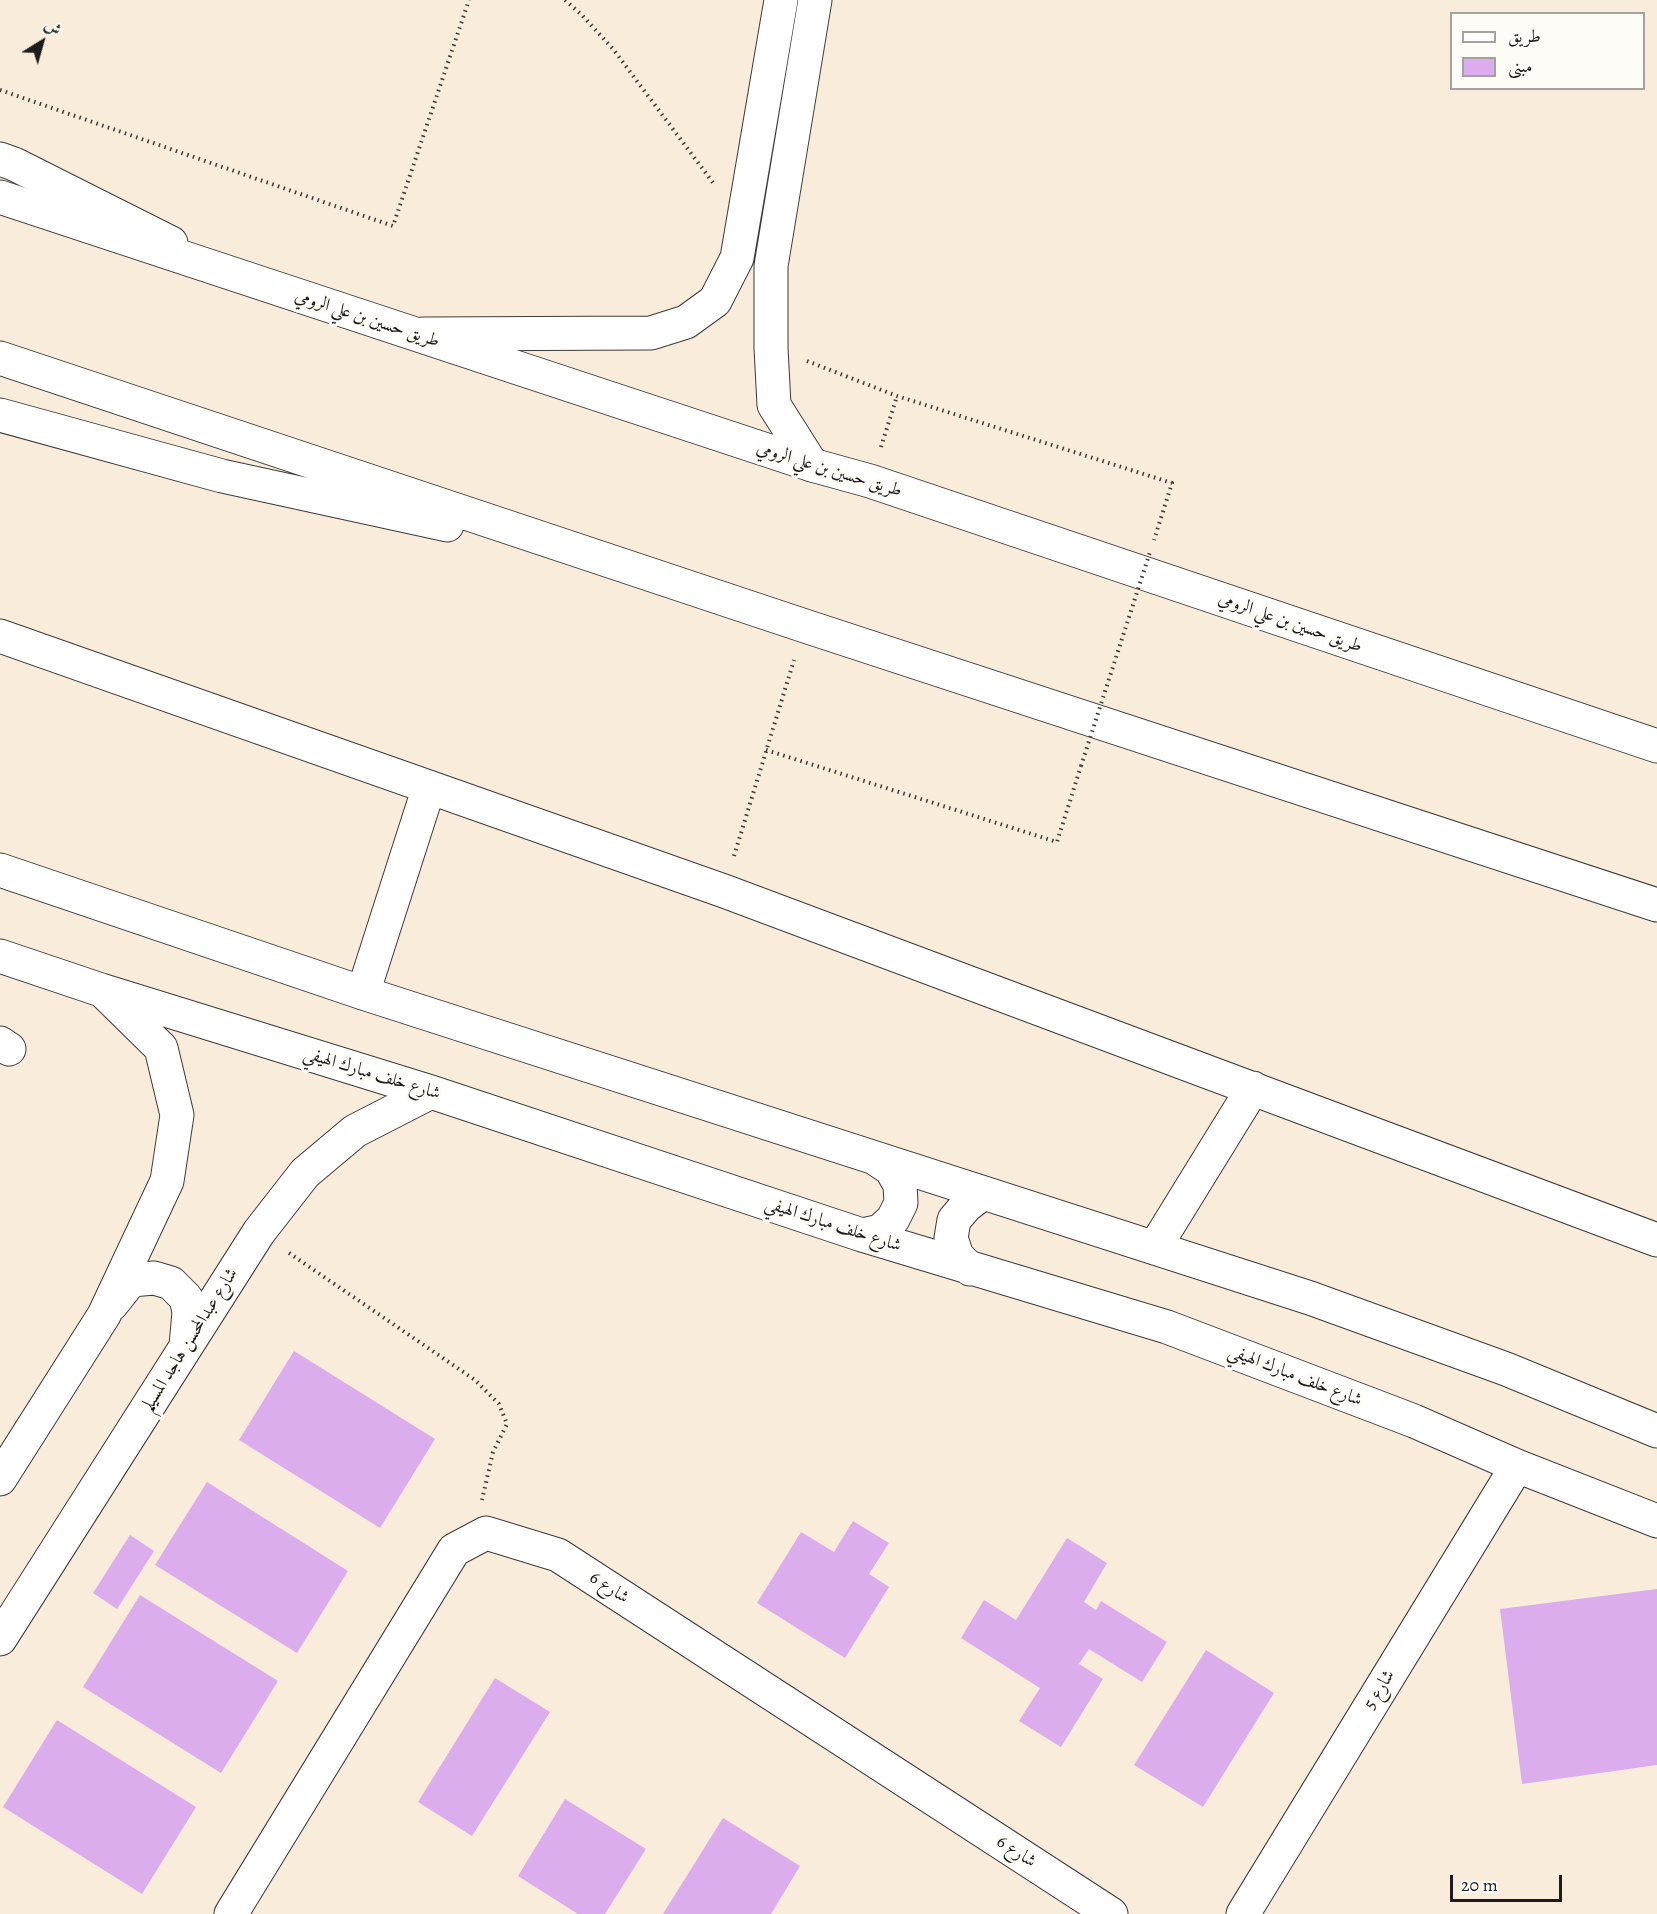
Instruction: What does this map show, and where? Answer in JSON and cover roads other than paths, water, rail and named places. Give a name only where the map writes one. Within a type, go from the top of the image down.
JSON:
[{"type":"main road","points":[[413,334],[651,333],[686,322],[715,301],[736,258],[781,0]]},
{"type":"main road","points":[[812,465],[774,405],[771,266],[816,0]]},
{"type":"main road","points":[[0,159],[15,164],[231,274]]},
{"type":"main road","name":"طريق حسين بن علي الرومي","points":[[0,197],[812,465],[870,481],[1653,743]]},
{"type":"main road","points":[[0,358],[805,626],[1657,905]]},
{"type":"main road","points":[[0,415],[222,476],[620,563]]},
{"type":"main road","points":[[0,636],[724,891],[1657,1240]]},
{"type":"main road","points":[[363,993],[429,788]]},
{"type":"main road","points":[[0,870],[363,993],[1310,1298],[1506,1369],[1657,1431]]},
{"type":"main road","name":"شارع خلف مبارك الهيفي","points":[[0,956],[101,990],[431,1092],[862,1235],[1167,1327],[1414,1421],[1517,1466],[1657,1521]]},
{"type":"main road","points":[[101,990],[161,1048],[177,1115],[166,1181],[104,1315]]},
{"type":"main road","points":[[1155,1247],[1253,1088]]},
{"type":"main road","name":"شارع عبدالمحسن هاجد المسيلم","points":[[0,1639],[259,1232],[305,1173],[355,1131],[431,1092]]},
{"type":"main road","points":[[862,1235],[880,1231],[893,1219],[901,1203],[900,1185],[891,1169],[876,1158]]},
{"type":"main road","points":[[970,1269],[957,1256],[951,1238],[954,1220],[966,1206],[983,1193]]},
{"type":"main road","points":[[0,1479],[104,1315],[130,1280],[154,1278],[171,1283],[186,1298],[189,1312],[185,1347]]},
{"type":"main road","name":"شارع 5","points":[[1243,1914],[1517,1466]]},
{"type":"main road","name":"شارع 6","points":[[231,1914],[454,1550],[486,1533],[558,1555],[1111,1914]]}]
